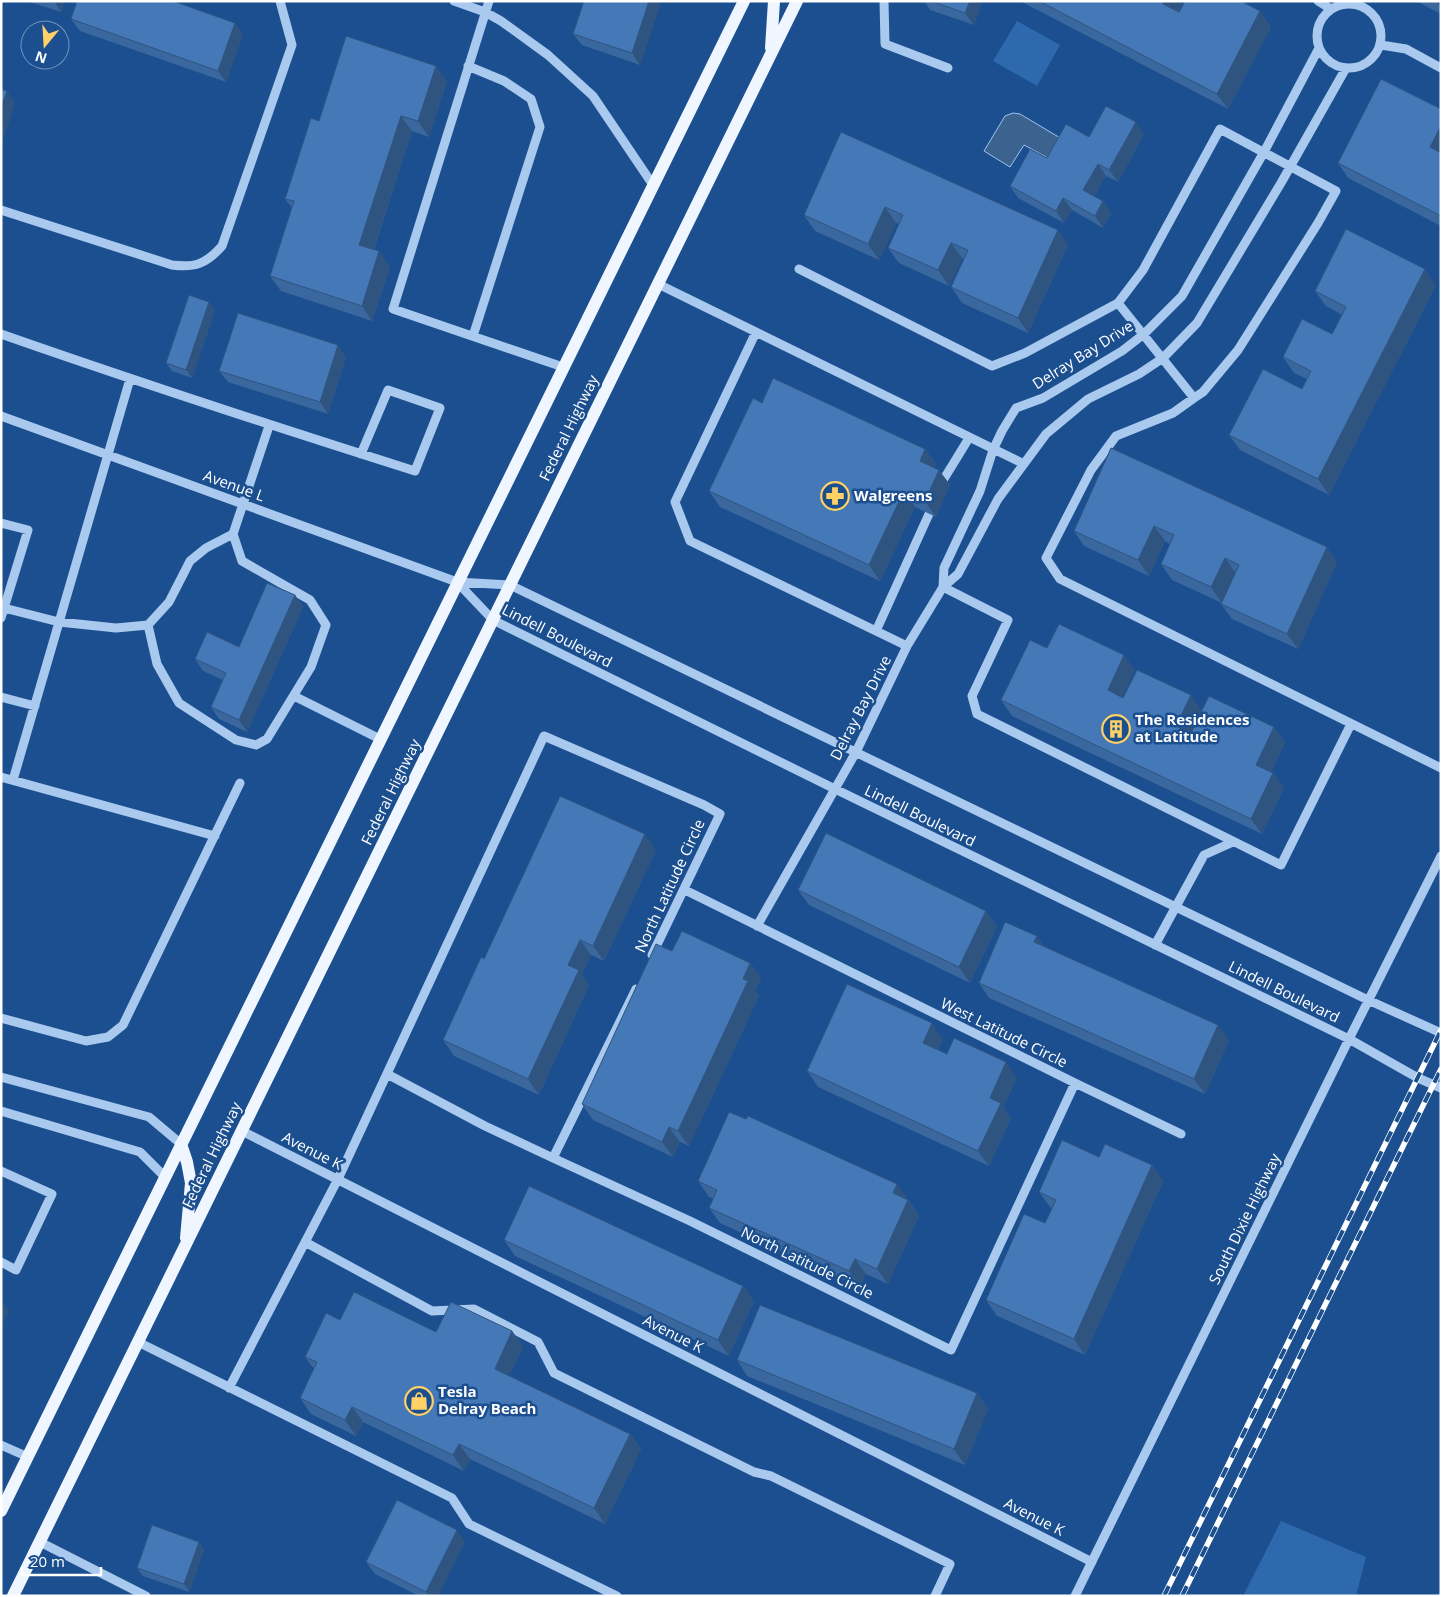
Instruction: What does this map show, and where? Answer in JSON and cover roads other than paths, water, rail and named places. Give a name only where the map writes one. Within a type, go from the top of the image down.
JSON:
[{"type":"main road","points":[[1,1511],[744,1]]},
{"type":"main road","points":[[770,56],[774,1]]},
{"type":"main road","name":"Federal Highway","points":[[14,1596],[797,1]]},
{"type":"main road","points":[[181,1144],[187,1162],[190,1183],[185,1246]]},
{"type":"street","points":[[1,210],[172,265],[186,267],[200,264],[212,257],[222,246],[292,45],[280,1]]},
{"type":"street","points":[[454,1],[485,12],[502,21],[548,55],[594,96],[653,185]]},
{"type":"street","points":[[488,1],[393,309],[563,367]]},
{"type":"street","points":[[884,1],[885,44],[948,68]]},
{"type":"street","points":[[1318,1],[1331,8],[1353,3],[1364,6],[1373,13],[1379,23],[1382,34],[1381,45],[1376,55],[1367,63],[1357,68],[1334,65],[1319,48]]},
{"type":"street","name":"Delray Bay Drive","points":[[943,586],[944,568],[980,491],[993,450],[1016,408],[1043,398],[1122,351],[1144,334],[1182,296],[1264,152],[1319,48],[1317,38],[1318,26],[1323,16],[1331,8]]},
{"type":"street","points":[[1381,45],[1406,49],[1441,68]]},
{"type":"street","points":[[468,66],[504,81],[531,99],[540,127],[473,336]]},
{"type":"street","name":"Delray Bay Drive","points":[[757,926],[856,752],[907,646],[943,586],[958,574],[998,499],[1046,434],[1088,398],[1139,374],[1163,358],[1197,323],[1291,166],[1346,68]]},
{"type":"street","points":[[799,269],[992,366],[1025,353],[1118,303],[1143,270],[1220,129],[1336,191],[1238,350],[1203,392],[1173,413],[1116,436],[1091,470],[1046,558],[1060,579],[1441,768]]},
{"type":"street","points":[[658,284],[1024,464]]},
{"type":"street","points":[[1118,303],[1194,398]]},
{"type":"street","points":[[756,332],[675,502],[690,541],[907,646]]},
{"type":"street","points":[[1,334],[270,426],[414,471],[440,408],[388,390],[361,454]]},
{"type":"street","points":[[13,780],[130,379]]},
{"type":"street","name":"Avenue L","points":[[1,416],[457,582]]},
{"type":"street","points":[[148,625],[157,664],[179,703],[236,740],[256,745],[267,739],[311,667],[326,625],[310,600],[242,561],[233,534],[270,426]]},
{"type":"street","points":[[942,482],[969,438]]},
{"type":"street","points":[[876,631],[929,514]]},
{"type":"street","points":[[1,523],[28,530],[1,618]]},
{"type":"street","points":[[4,608],[59,622],[116,628],[148,625],[169,602],[190,561],[206,548],[233,534]]},
{"type":"street","name":"Lindell Boulevard","points":[[457,582],[510,585],[1368,1000],[1441,1033]]},
{"type":"street","name":"Lindell Boulevard","points":[[457,582],[493,620],[835,790],[1349,1038],[1418,1078],[1441,1088]]},
{"type":"street","points":[[943,586],[1008,620],[972,696],[977,714],[1281,865],[1351,724]]},
{"type":"street","points":[[294,696],[380,739]]},
{"type":"street","points":[[1,697],[35,706]]},
{"type":"street","name":"North Latitude Circle","points":[[229,1388],[338,1179],[544,736],[720,814],[649,961]]},
{"type":"street","points":[[1,777],[215,836]]},
{"type":"street","points":[[1,1018],[86,1040],[108,1037],[124,1025],[240,783]]},
{"type":"street","points":[[1155,945],[1204,855],[1234,842]]},
{"type":"street","name":"South Dixie Highway","points":[[1075,1596],[1349,1038],[1441,856]]},
{"type":"street","name":"West Latitude Circle","points":[[684,890],[1075,1083],[951,1350]]},
{"type":"street","points":[[553,1158],[640,979]]},
{"type":"street","name":"North Latitude Circle","points":[[387,1074],[485,1126],[690,1221],[951,1350]]},
{"type":"street","points":[[1,1077],[149,1117],[181,1144]]},
{"type":"street","points":[[1075,1083],[1181,1134]]},
{"type":"street","points":[[1,1111],[140,1152],[165,1178]]},
{"type":"street","name":"Avenue K","points":[[242,1131],[1092,1562]]},
{"type":"street","points":[[1,1171],[52,1194],[16,1270],[1,1262]]},
{"type":"street","points":[[305,1242],[432,1311],[474,1309],[538,1342],[554,1373],[754,1472],[770,1476],[950,1564],[935,1596]]},
{"type":"street","points":[[138,1342],[452,1498],[468,1524],[617,1596]]},
{"type":"street","points":[[1,1445],[28,1457]]},
{"type":"street","points":[[40,1542],[143,1595]]},
{"type":"railway","points":[[1164,1596],[1441,1030]]},
{"type":"railway","points":[[1182,1596],[1441,1069]]},
{"type":"place","name":"Walgreens","points":[[835,496]]},
{"type":"place","name":"The Residences at Latitude","points":[[1116,729]]},
{"type":"place","name":"Tesla Delray Beach","points":[[419,1401]]}]
